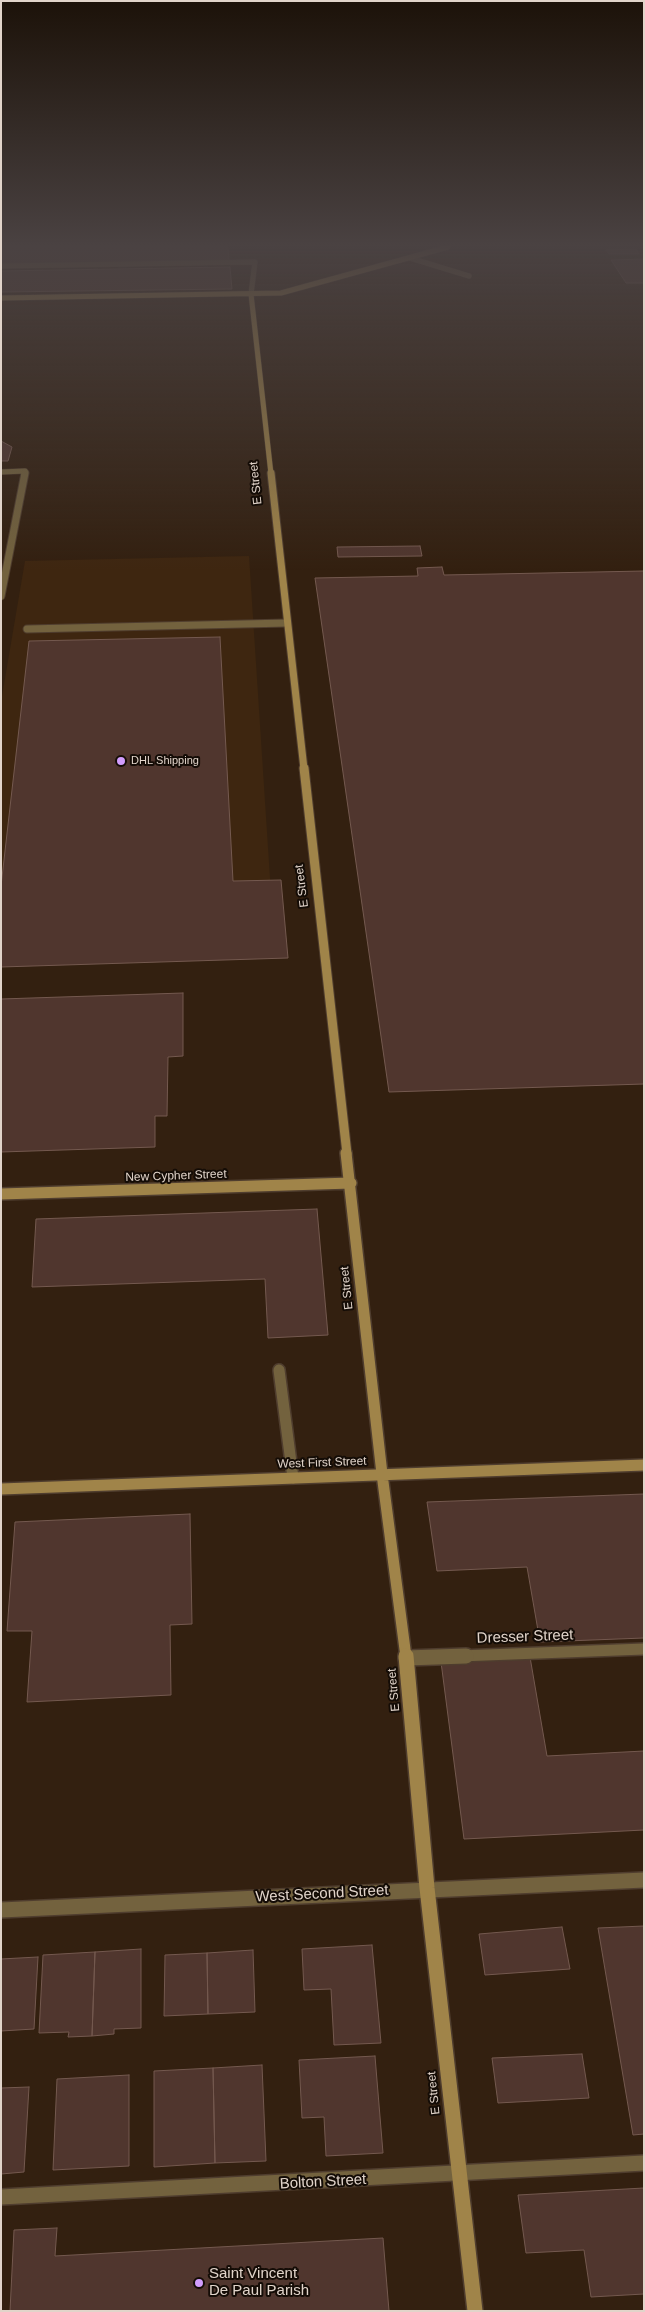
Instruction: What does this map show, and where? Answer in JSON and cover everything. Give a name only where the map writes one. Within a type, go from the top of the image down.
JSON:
[{"type":"street","name":"E Street","points":[[258,355],[382,1474],[406,1658],[427,1888],[433,1927],[458,2172],[475,2311]]},
{"type":"street","points":[[1,472],[25,472],[3,573],[1,596]]},
{"type":"street","points":[[27,628],[287,623]]},
{"type":"street","name":"New Cypher Street","points":[[1,1194],[351,1183]]},
{"type":"street","points":[[279,1370],[293,1478]]},
{"type":"street","name":"West First Street","points":[[1,1488],[644,1465]]},
{"type":"street","name":"Dresser Street","points":[[406,1658],[644,1649]]},
{"type":"street","name":"West Second Street","points":[[1,1910],[427,1888],[644,1880]]},
{"type":"street","name":"Bolton Street","points":[[1,2197],[392,2178],[458,2172],[644,2163]]},
{"type":"shaded area","name":"DHL Shipping","points":[[249,556],[275,955],[1,966],[1,702],[25,561]]},
{"type":"building","points":[[1,441],[12,447],[8,461],[1,461]]},
{"type":"building","points":[[420,546],[422,556],[338,557],[337,547]]},
{"type":"building","points":[[442,567],[444,575],[644,571],[644,1084],[389,1092],[315,578],[418,576],[417,568]]},
{"type":"building","name":"DHL Shipping","points":[[220,637],[233,881],[281,880],[288,958],[1,967],[1,886],[29,641]]},
{"type":"building","points":[[183,993],[183,1056],[168,1057],[167,1116],[155,1116],[155,1147],[1,1152],[1,999]]},
{"type":"building","points":[[317,1209],[328,1335],[268,1338],[265,1279],[32,1287],[36,1219]]},
{"type":"building","points":[[644,1494],[644,1638],[540,1642],[527,1567],[437,1571],[427,1502]]},
{"type":"building","points":[[190,1514],[192,1624],[170,1625],[171,1695],[27,1702],[32,1631],[7,1631],[15,1522]]},
{"type":"building","points":[[530,1657],[547,1756],[644,1751],[644,1830],[464,1839],[441,1662]]},
{"type":"building","points":[[644,1926],[644,2134],[633,2135],[598,1928]]},
{"type":"building","points":[[562,1927],[570,1969],[485,1975],[479,1934]]},
{"type":"building","points":[[372,1945],[381,2043],[334,2045],[331,1989],[304,1990],[302,1949]]},
{"type":"building","points":[[141,1949],[141,2028],[114,2029],[114,2034],[92,2036],[95,1952]]},
{"type":"building","points":[[253,1950],[255,2012],[208,2014],[207,1953]]},
{"type":"building","points":[[95,1952],[92,2036],[68,2037],[69,2032],[39,2033],[43,1955]]},
{"type":"building","points":[[207,1953],[208,2014],[164,2016],[165,1955]]},
{"type":"building","points":[[38,1957],[34,2029],[1,2031],[1,1959]]},
{"type":"building","points":[[582,2054],[589,2098],[498,2103],[492,2058]]},
{"type":"building","points":[[375,2056],[383,2153],[326,2156],[324,2117],[302,2118],[299,2060]]},
{"type":"building","points":[[262,2065],[266,2161],[215,2163],[213,2068]]},
{"type":"building","points":[[213,2068],[215,2163],[154,2167],[154,2071]]},
{"type":"building","points":[[129,2075],[129,2166],[53,2170],[57,2079]]},
{"type":"building","points":[[29,2087],[24,2172],[1,2174],[1,2088]]},
{"type":"building","points":[[644,2188],[644,2294],[591,2297],[584,2250],[526,2253],[518,2195]]},
{"type":"building","name":"Saint Vincent De Paul Parish","points":[[57,2228],[55,2256],[383,2238],[389,2311],[10,2311],[14,2230]]},
{"type":"place","name":"DHL Shipping","points":[[121,761]]},
{"type":"place","name":"Saint Vincent De Paul Parish","points":[[199,2283]]}]
